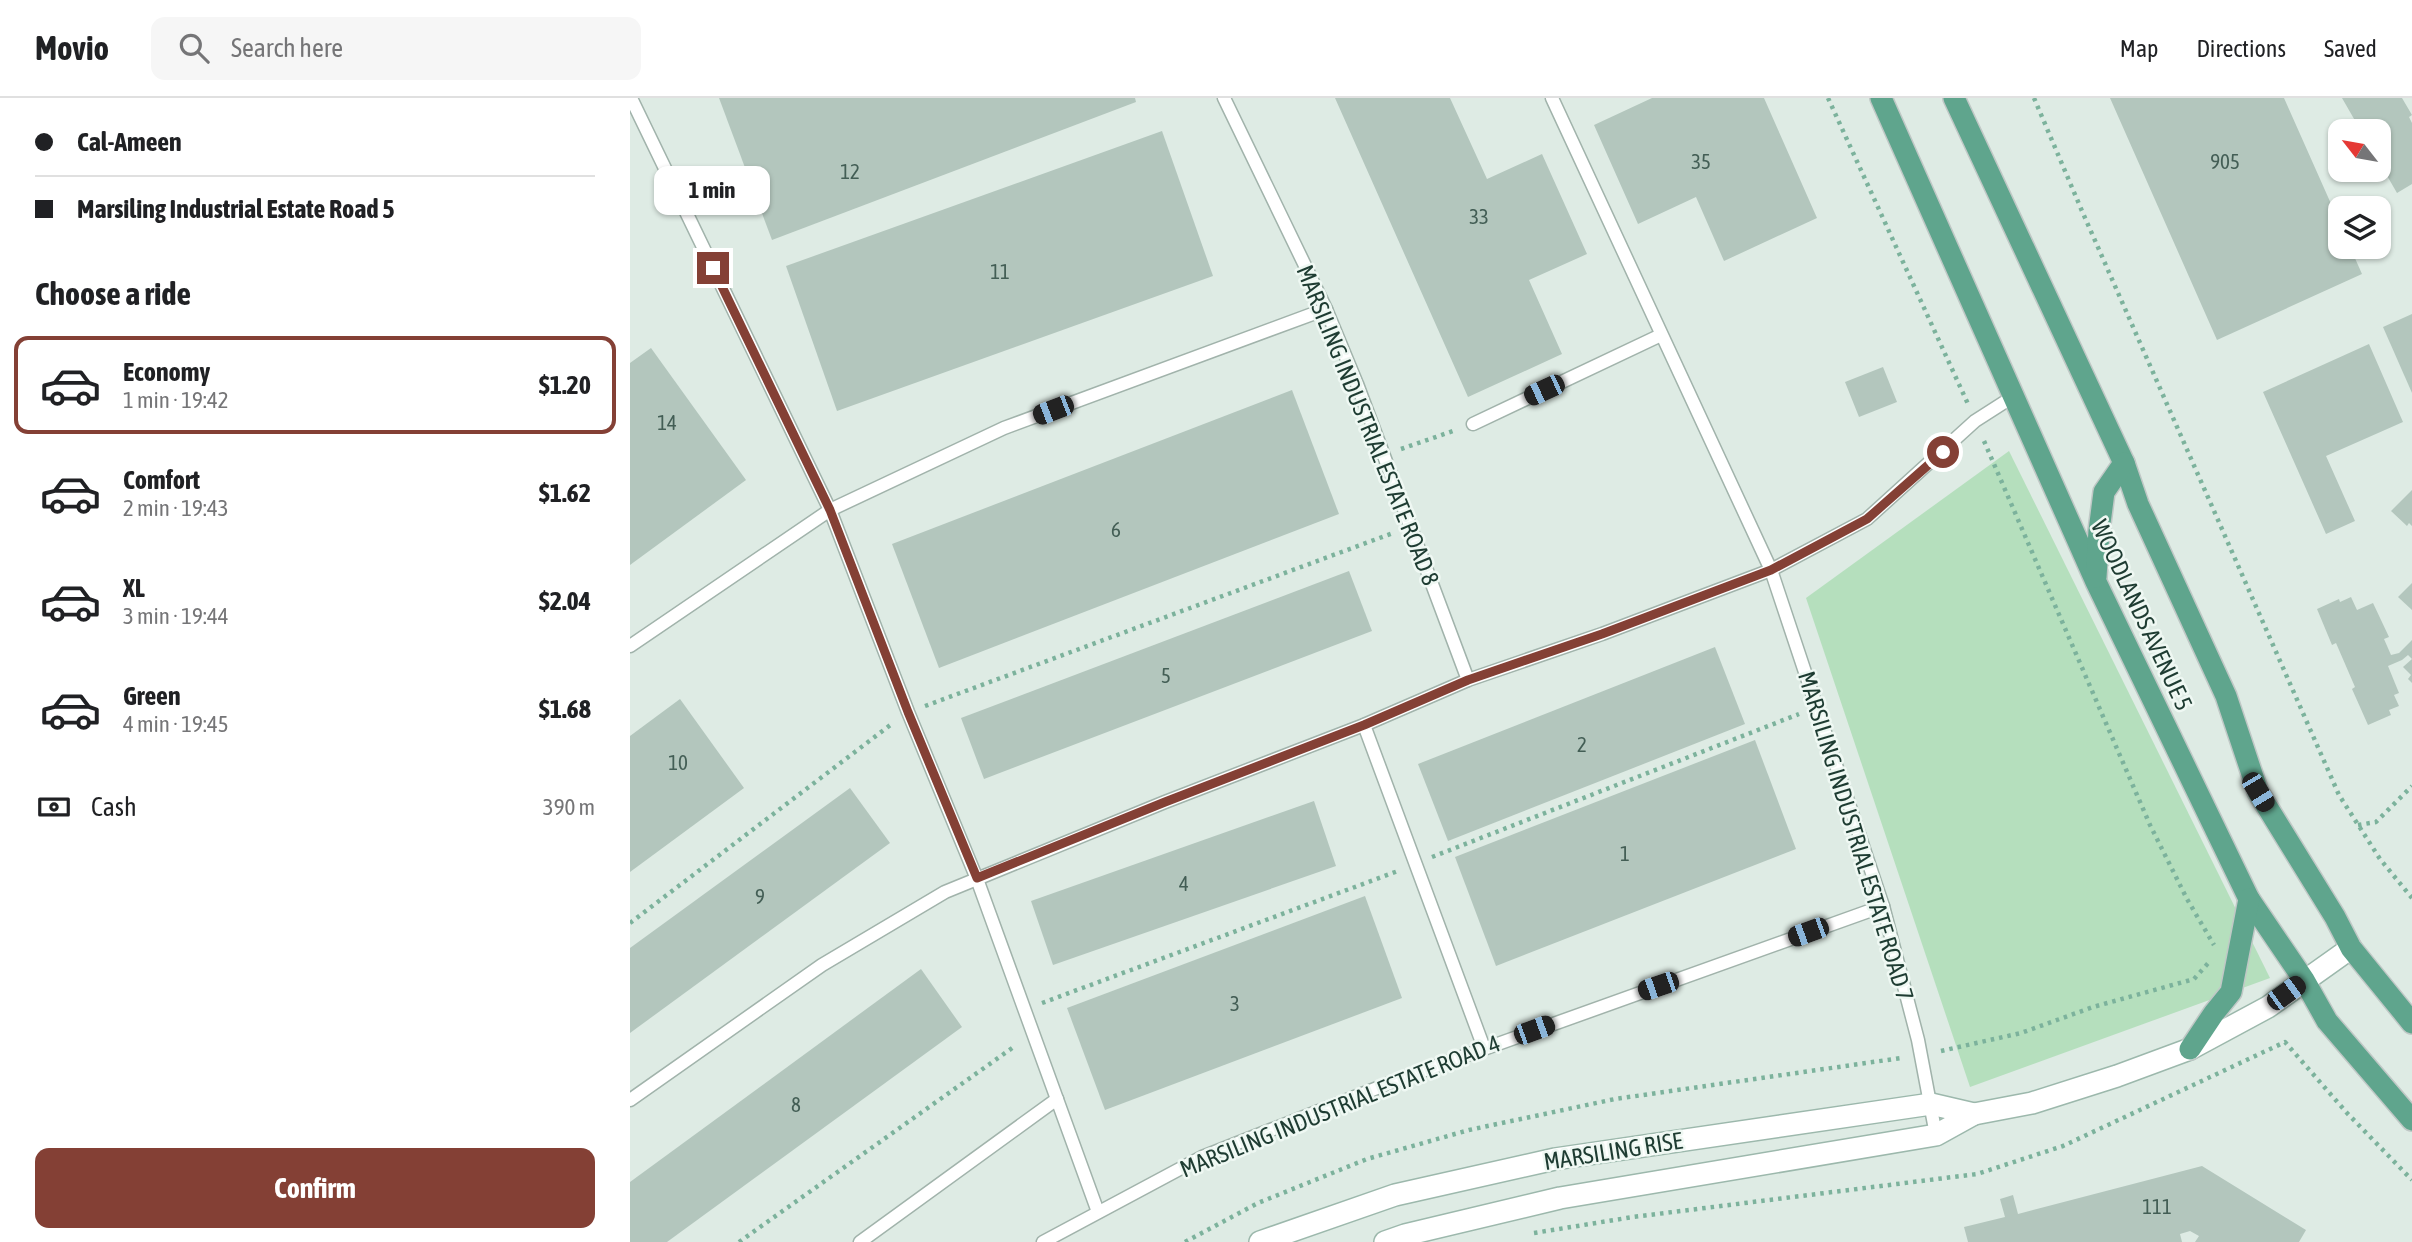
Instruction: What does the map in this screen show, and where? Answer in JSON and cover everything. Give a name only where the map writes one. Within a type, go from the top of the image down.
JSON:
[{"type":"main road","name":"WOODLANDS AVENUE 5","points":[[1881,98],[2096,582],[2249,899],[2304,980],[2327,1021],[2412,1120]]},
{"type":"main road","name":"WOODLANDS AVENUE 5","points":[[1954,98],[2124,463],[2138,504],[2226,696],[2258,792],[2351,948],[2412,1023]]},
{"type":"main road","points":[[2096,582],[2104,492],[2124,463]]},
{"type":"main road","points":[[2190,1049],[2231,992],[2249,899]]},
{"type":"street","name":"MARSILING RISE","points":[[1385,1242],[1405,1234],[1560,1198],[1936,1135],[1974,1114],[2032,1103],[2190,1049],[2268,1007],[2351,948]]},
{"type":"street","name":"MARSILING RISE","points":[[1260,1242],[1395,1195],[1555,1159],[1931,1104],[1974,1114]]},
{"type":"lane","points":[[631,98],[830,510],[908,712],[977,878],[1098,1212]]},
{"type":"lane","name":"MARSILING INDUSTRIAL ESTATE ROAD 8","points":[[1224,98],[1325,309],[1384,455],[1468,680]]},
{"type":"lane","name":"MARSILING INDUSTRIAL ESTATE ROAD 7","points":[[1552,98],[1771,570],[1883,906],[1921,1055],[1936,1135]]},
{"type":"lane","points":[[630,646],[830,510],[1004,428],[1325,309]]},
{"type":"lane","points":[[1473,424],[1661,335]]},
{"type":"lane","points":[[630,1100],[822,965],[945,892],[1165,802],[1364,725],[1468,680],[1602,634],[1771,570],[1867,519],[1975,421],[2014,396]]},
{"type":"lane","points":[[1364,725],[1484,1048]]},
{"type":"lane","name":"MARSILING INDUSTRIAL ESTATE ROAD 4","points":[[1043,1242],[1202,1157],[1484,1048],[1883,906]]},
{"type":"lane","points":[[860,1242],[1057,1099]]},
{"type":"path","points":[[1185,1242],[1258,1203],[1367,1159],[1469,1130],[1615,1099],[1921,1055],[2021,1033],[2093,1007],[2194,979],[2218,952],[2187,899],[2150,825],[1975,421],[1828,98]]},
{"type":"path","points":[[2034,98],[2339,796],[2380,859],[2412,898]]},
{"type":"path","points":[[1384,455],[1473,424]]},
{"type":"path","points":[[630,923],[908,712],[1410,527]]},
{"type":"path","points":[[1025,1010],[1416,864],[1816,708]]},
{"type":"path","points":[[2358,825],[2376,822],[2412,786]]},
{"type":"path","points":[[739,1242],[1033,1033]]},
{"type":"path","points":[[2286,1042],[2347,1113],[2412,1180]]},
{"type":"green space","points":[[2009,451],[2270,978],[1970,1087],[1806,598]]},
{"type":"building","points":[[719,98],[1135,98],[1136,102],[772,240]]},
{"type":"building","points":[[1335,98],[1450,98],[1487,179],[1542,154],[1587,254],[1529,280],[1562,354],[1468,397]]},
{"type":"building","points":[[1652,98],[1764,98],[1817,218],[1724,261],[1696,197],[1638,224],[1594,125]]},
{"type":"building","points":[[2110,98],[2284,98],[2328,197],[2328,259],[2355,259],[2362,274],[2217,340]]},
{"type":"building","points":[[2342,98],[2402,98],[2412,115],[2409,117],[2412,123],[2412,184],[2397,193],[2391,182],[2391,119],[2354,119]]},
{"type":"building","points":[[1162,131],[1213,276],[837,411],[786,266]]},
{"type":"building","points":[[2412,314],[2412,393],[2383,327]]},
{"type":"building","points":[[2369,344],[2403,422],[2326,456],[2355,521],[2326,534],[2263,392]]},
{"type":"building","points":[[651,348],[746,480],[630,565],[630,363]]},
{"type":"building","points":[[1883,367],[1897,402],[1859,417],[1845,382]]},
{"type":"building","points":[[1292,390],[1339,514],[939,668],[892,544]]},
{"type":"building","points":[[2412,490],[2412,526],[2409,523],[2407,526],[2391,511]]},
{"type":"building","points":[[1349,571],[1372,631],[984,779],[961,718]]},
{"type":"building","points":[[2412,583],[2412,610],[2398,597]]},
{"type":"building","points":[[2351,597],[2357,610],[2373,603],[2389,637],[2384,639],[2391,655],[2399,653],[2412,640],[2412,659],[2408,655],[2388,666],[2399,693],[2394,695],[2399,706],[2389,710],[2391,715],[2368,725],[2336,643],[2332,645],[2317,609],[2339,599],[2340,602]]},
{"type":"building","points":[[1715,647],[1745,724],[1448,841],[1418,764]]},
{"type":"building","points":[[2412,659],[2412,683],[2408,679],[2411,675],[2403,667]]},
{"type":"building","points":[[680,699],[744,788],[630,872],[630,736]]},
{"type":"building","points":[[1755,740],[1796,849],[1496,966],[1455,857]]},
{"type":"building","points":[[850,788],[890,843],[630,1033],[630,948]]},
{"type":"building","points":[[1314,801],[1336,866],[1053,965],[1031,901]]},
{"type":"building","points":[[1365,896],[1402,998],[1105,1110],[1067,1008]]},
{"type":"building","points":[[921,969],[962,1027],[667,1242],[630,1242],[630,1182]]},
{"type":"building","points":[[2202,1166],[2306,1230],[2299,1242],[2195,1242],[2199,1236],[2190,1231],[2180,1234],[2182,1242],[1968,1242],[1964,1227],[2005,1217],[2000,1199],[2013,1195],[2018,1214]]},
{"type":"route","points":[[713,268],[830,510],[908,712],[977,878],[1364,725],[1468,680],[1602,634],[1771,570],[1867,519],[1943,452]]}]
